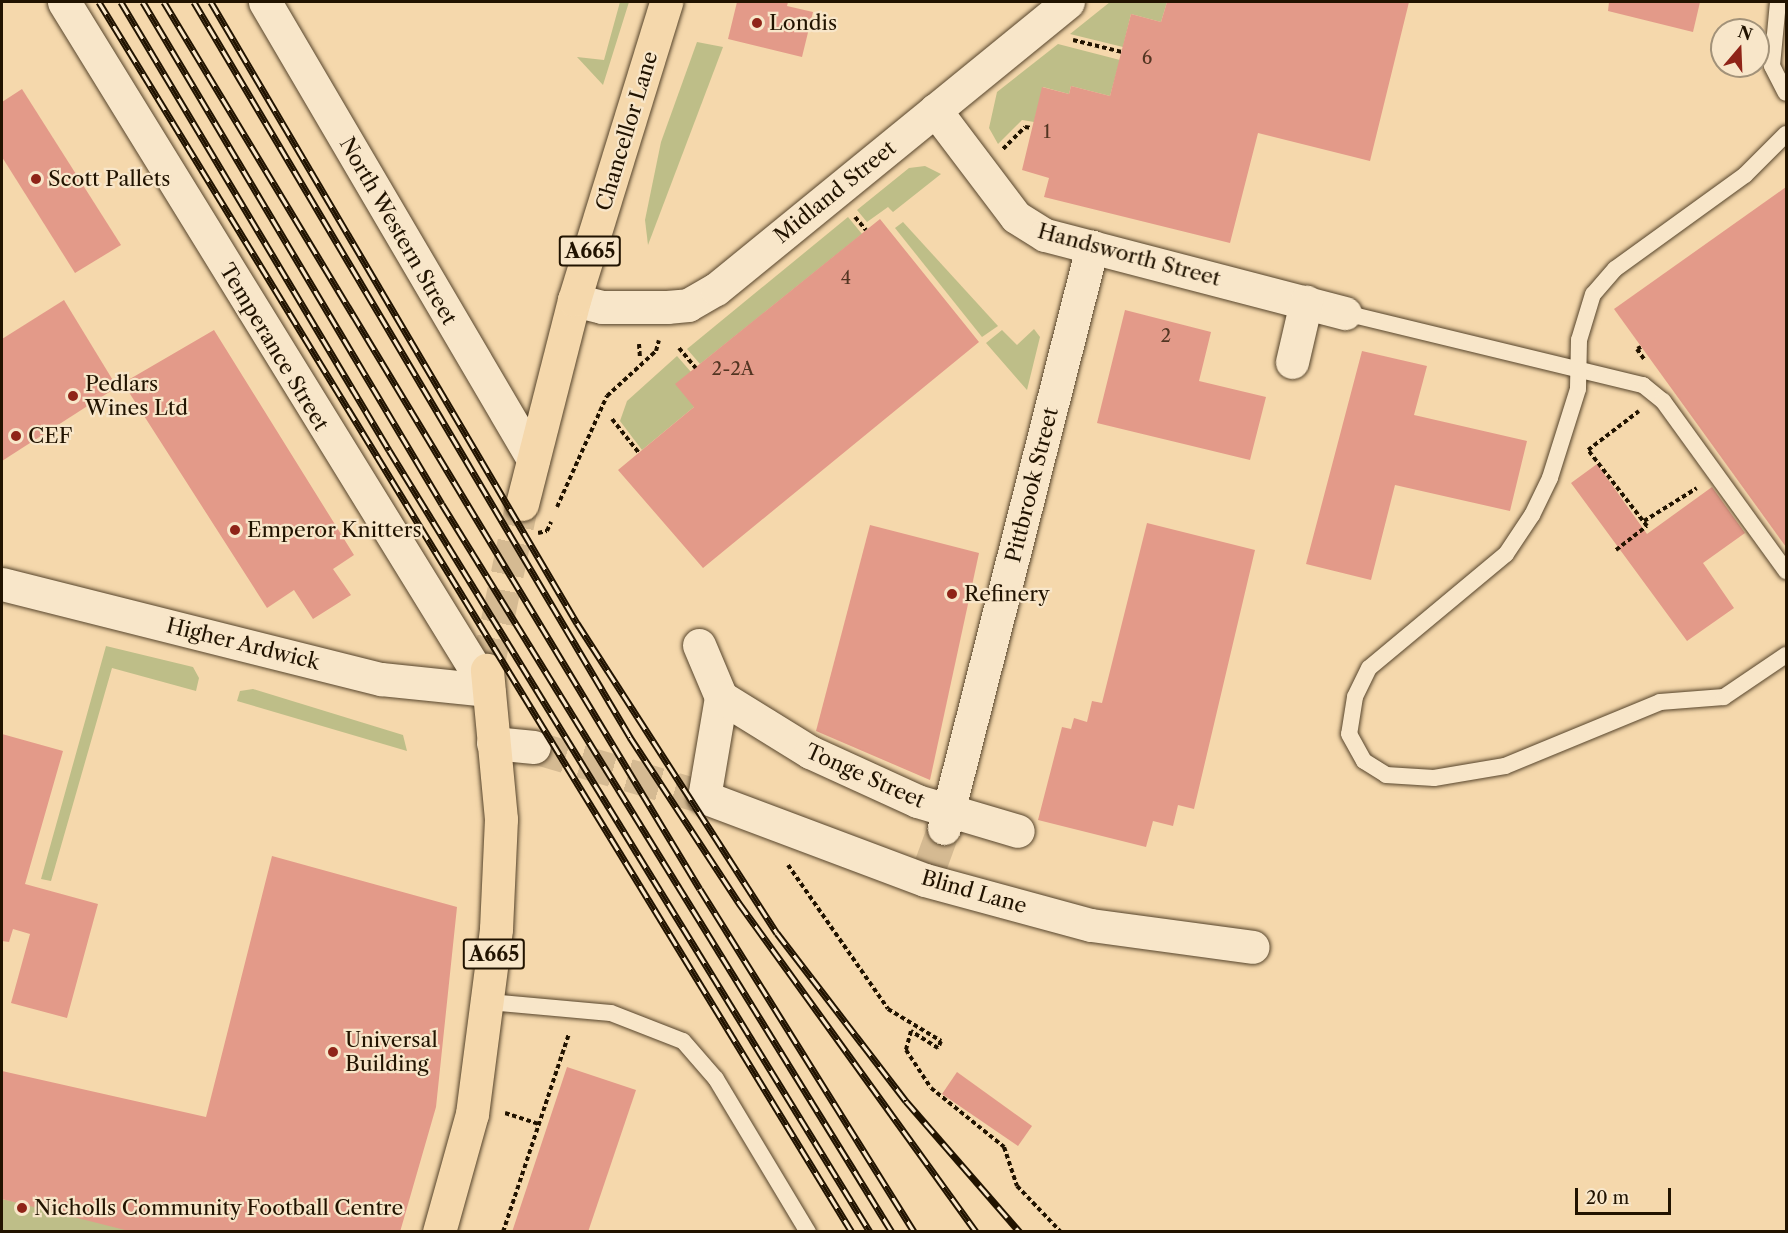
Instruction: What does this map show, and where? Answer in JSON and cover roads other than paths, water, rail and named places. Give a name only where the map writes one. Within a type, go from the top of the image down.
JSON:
[{"type":"highway","name":"Chancellor Lane","points":[[524,519],[533,459],[574,300],[666,2]]},
{"type":"highway","name":"A665","points":[[440,1232],[472,1114],[489,1002],[501,819],[488,680]]},
{"type":"street","name":"Temperance Street","points":[[64,2],[488,680]]},
{"type":"street","name":"North Western Street","points":[[265,2],[533,459]]},
{"type":"street","name":"Midland Street","points":[[574,300],[602,307],[667,307],[688,305],[716,289],[1068,2]]},
{"type":"street","name":"Handsworth Street","points":[[935,110],[1016,217],[1045,235],[1345,313]]},
{"type":"street","name":"Pittbrook Street","points":[[947,820],[1092,247]]},
{"type":"street","points":[[1292,362],[1306,302]]},
{"type":"street","name":"Higher Ardwick","points":[[2,584],[381,679],[488,680]]},
{"type":"street","points":[[699,645],[721,697]]},
{"type":"street","name":"Tonge Street","points":[[721,697],[810,752],[947,820],[1018,831]]},
{"type":"street","name":"Blind Lane","points":[[721,697],[704,797],[1092,925],[1253,947]]},
{"type":"street","points":[[493,743],[534,747]]},
{"type":"lane","points":[[1778,2],[1772,66],[1786,93]]},
{"type":"lane","points":[[1786,134],[1744,175],[1615,268],[1593,294],[1578,367],[1578,389],[1550,478],[1506,554],[1369,668],[1355,697],[1349,734],[1364,761],[1386,775],[1434,778],[1505,766],[1660,702],[1724,697],[1786,655]]},
{"type":"lane","points":[[1345,313],[1578,367],[1643,385],[1663,401],[1786,572]]},
{"type":"lane","points":[[489,1002],[611,1013],[682,1041],[716,1079],[808,1232]]},
{"type":"tunnel","points":[[487,670],[522,504]]},
{"type":"tunnel","points":[[534,747],[704,797]]},
{"type":"tunnel","points":[[931,864],[944,828]]},
{"type":"railway","points":[[99,2],[852,1232]]},
{"type":"railway","points":[[121,2],[389,450],[870,1232]]},
{"type":"railway","points":[[143,2],[442,504],[892,1232]]},
{"type":"railway","points":[[164,2],[700,889],[914,1232]]},
{"type":"railway","points":[[194,2],[630,737],[739,903],[976,1232]]},
{"type":"railway","points":[[211,2],[577,623],[777,933],[906,1101],[1020,1232]]},
{"type":"place","name":"Londis","points":[[757,23]]},
{"type":"place","name":"Scott Pallets","points":[[36,179]]},
{"type":"place","name":"Pedlars Wines Ltd","points":[[73,396]]},
{"type":"place","name":"CEF","points":[[16,436]]},
{"type":"place","name":"Emperor Knitters","points":[[235,530]]},
{"type":"place","name":"Refinery","points":[[952,594]]},
{"type":"place","name":"Universal Building","points":[[333,1052]]},
{"type":"place","name":"Nicholls Community Football Centre","points":[[22,1208]]}]
